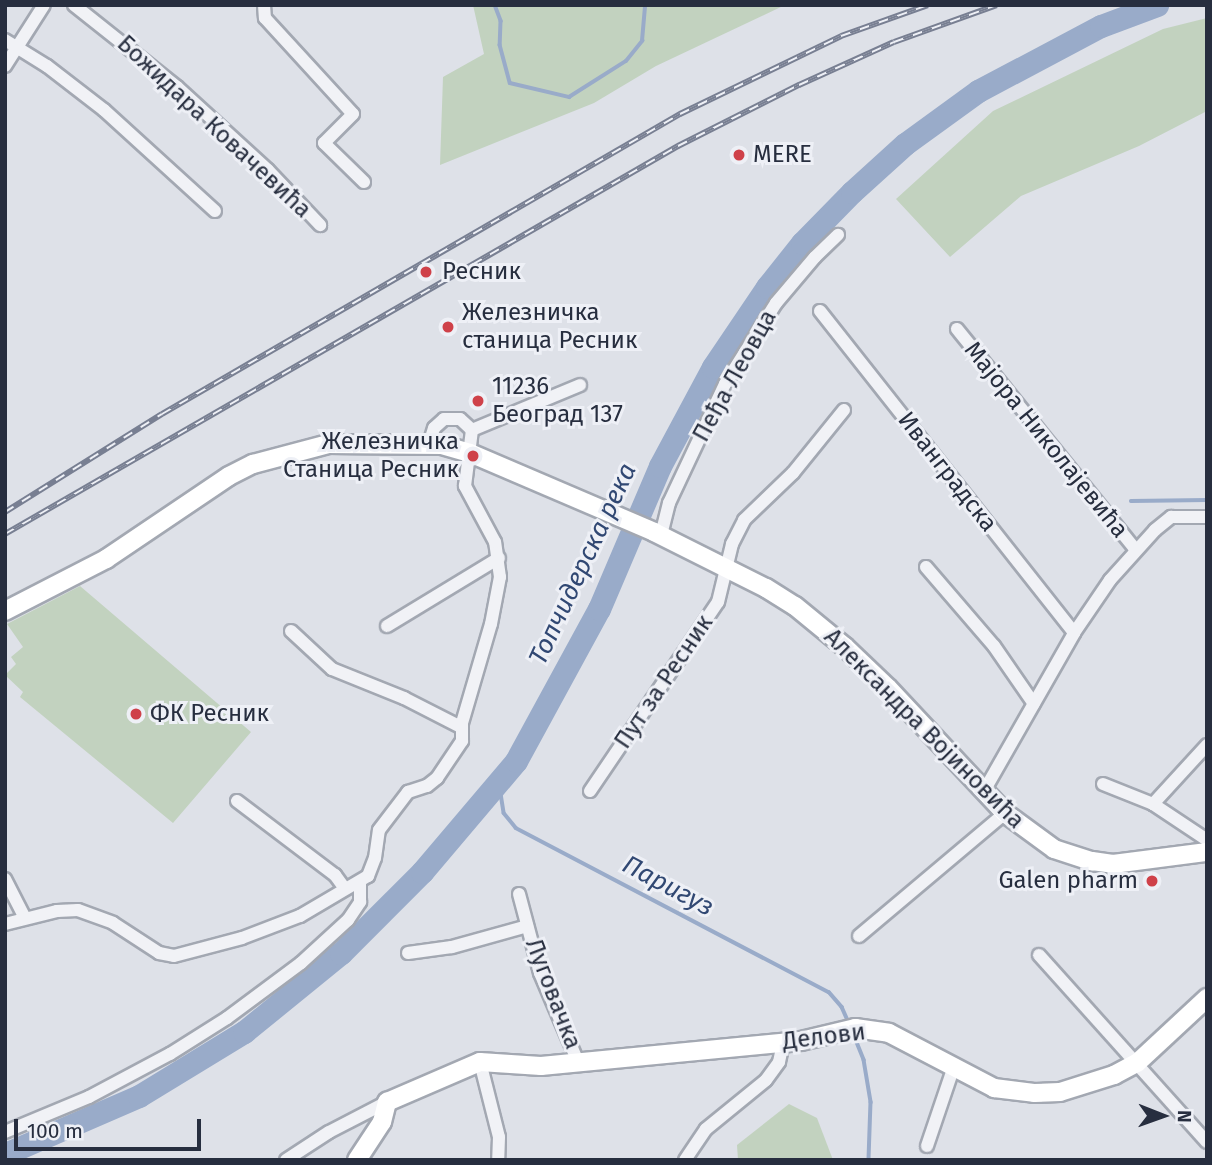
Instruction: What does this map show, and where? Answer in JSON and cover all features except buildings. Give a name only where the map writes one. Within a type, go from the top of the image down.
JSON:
[{"type":"street","points":[[5,66],[10,43],[44,5]]},
{"type":"street","name":"Божидара Ковачевића","points":[[75,5],[177,87],[268,170],[320,225]]},
{"type":"street","points":[[264,5],[265,18],[354,114],[324,143],[364,182]]},
{"type":"street","points":[[10,43],[104,110],[215,211]]},
{"type":"street","name":"Пеђа Леовца","points":[[658,534],[669,502],[725,384],[776,303],[814,257],[838,235]]},
{"type":"street","name":"Иванградска","points":[[820,311],[1074,633]]},
{"type":"street","name":"Мајора Николајевића","points":[[957,329],[1136,550]]},
{"type":"street","points":[[472,430],[580,385]]},
{"type":"street","name":"Пут за Ресник","points":[[590,791],[718,602],[732,544],[744,520],[793,472],[844,410]]},
{"type":"street","points":[[429,444],[434,428],[444,419],[460,419],[472,430]]},
{"type":"street","points":[[5,924],[25,918],[78,910],[105,919],[159,953],[174,956],[242,939],[300,916],[360,883],[374,864],[379,830],[408,792],[427,786],[437,778],[462,741],[461,727],[496,601],[500,577],[495,542],[465,486],[465,468],[470,453],[472,430]]},
{"type":"street","name":"Александра Војиновића","points":[[5,611],[106,558],[229,476],[253,464],[328,444],[429,444],[470,453],[620,517],[726,567],[795,606],[845,647],[1005,813],[1054,849],[1092,861],[1125,864],[1207,852]]},
{"type":"street","points":[[984,791],[1074,633],[1110,580],[1136,550],[1171,517],[1207,517]]},
{"type":"street","points":[[387,626],[499,558]]},
{"type":"street","points":[[926,567],[994,646],[1034,704]]},
{"type":"street","points":[[291,631],[332,670],[404,698],[461,727]]},
{"type":"street","points":[[1153,804],[1207,745]]},
{"type":"street","points":[[1102,784],[1153,804],[1207,840]]},
{"type":"street","points":[[237,801],[335,875],[345,889]]},
{"type":"street","points":[[859,936],[1005,813]]},
{"type":"street","points":[[5,879],[25,918]]},
{"type":"street","points":[[5,1132],[89,1097],[170,1054],[227,1018],[301,963],[348,920],[360,902],[360,883]]},
{"type":"street","name":"Луговачка","points":[[519,894],[544,984],[578,1062]]},
{"type":"street","name":"Луговачка","points":[[408,953],[463,945],[527,926]]},
{"type":"street","points":[[1039,955],[1207,1142]]},
{"type":"street","name":"Делови","points":[[286,1160],[329,1132],[387,1102],[480,1062],[541,1066],[783,1043],[855,1028],[889,1033],[953,1069],[994,1088],[1034,1093],[1072,1090],[1137,1063],[1207,998]]},
{"type":"street","points":[[685,1160],[706,1129],[766,1080],[781,1057],[783,1043]]},
{"type":"street","points":[[480,1062],[499,1137],[498,1160]]},
{"type":"street","points":[[928,1146],[953,1069]]},
{"type":"street","points":[[357,1160],[382,1122],[387,1102]]},
{"type":"green space","points":[[473,5],[785,5],[656,66],[594,103],[440,165],[443,77],[484,54]]},
{"type":"green space","points":[[1207,18],[1207,111],[1139,146],[1021,196],[950,257],[896,199],[993,111],[1163,29]]},
{"type":"green space","name":"ФК Ресник","points":[[80,586],[251,732],[173,823],[20,697],[23,692],[5,675],[16,664],[11,657],[23,647],[7,624]]},
{"type":"green space","points":[[789,1104],[817,1118],[833,1160],[738,1160],[737,1145]]},
{"type":"waterway","points":[[495,5],[501,21],[500,45],[510,83],[569,97],[626,61],[642,41],[645,5]]},
{"type":"waterway","name":"Топчидерска река","points":[[5,1154],[139,1096],[244,1032],[341,953],[422,872],[516,761],[599,609],[660,466],[713,367],[767,287],[802,243],[852,192],[905,144],[978,91],[1101,26],[1157,5]]},
{"type":"waterway","points":[[1131,501],[1207,500]]},
{"type":"waterway","name":"Паригуз","points":[[499,781],[504,813],[516,828],[829,992],[842,1007],[850,1025]]},
{"type":"waterway","name":"Паригуз","points":[[854,1035],[864,1060],[871,1102],[869,1160]]},
{"type":"railway","points":[[5,512],[162,414],[680,114],[841,36],[928,5]]},
{"type":"railway","points":[[5,534],[678,146],[799,85],[894,42],[997,5]]},
{"type":"place","name":"MERE","points":[[739,155]]},
{"type":"place","name":"Ресник","points":[[426,272]]},
{"type":"place","name":"Железничка станица Ресник","points":[[448,327]]},
{"type":"place","name":"11236 Београд 137","points":[[478,401]]},
{"type":"place","name":"Железничка Станица Ресник","points":[[473,456]]},
{"type":"place","name":"ФК Ресник","points":[[136,714]]},
{"type":"place","name":"Galen pharm","points":[[1152,881]]}]
